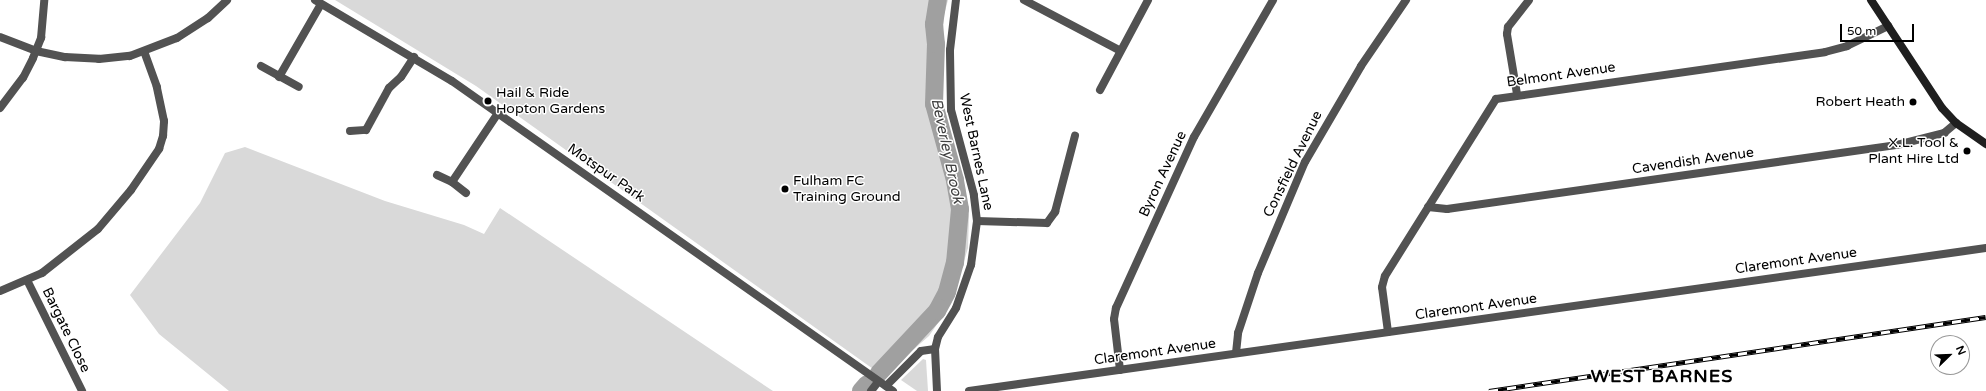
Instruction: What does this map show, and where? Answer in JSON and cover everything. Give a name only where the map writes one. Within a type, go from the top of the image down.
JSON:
[{"type":"main road","points":[[1871,0],[1939,104],[1956,123],[1986,144]]},
{"type":"street","points":[[0,108],[23,78],[36,51],[42,27],[44,0]]},
{"type":"street","points":[[0,37],[36,51],[84,58],[119,57],[144,52],[194,28],[208,18],[226,0]]},
{"type":"street","name":"West Barnes Lane","points":[[937,391],[935,349],[938,337],[956,308],[971,265],[977,221],[974,195],[951,110],[950,50],[956,0]]},
{"type":"street","points":[[1024,0],[1119,50]]},
{"type":"street","points":[[1100,90],[1119,50],[1148,0]]},
{"type":"street","name":"Byron Avenue","points":[[1120,370],[1114,319],[1116,308],[1194,138],[1273,0]]},
{"type":"street","name":"Consfield Avenue","points":[[1236,353],[1238,333],[1258,273],[1305,162],[1360,66],[1406,0]]},
{"type":"street","points":[[1517,94],[1507,34],[1508,27],[1529,0]]},
{"type":"street","points":[[280,77],[318,2]]},
{"type":"street","name":"Motspur Park","points":[[318,2],[414,57],[498,113],[876,380]]},
{"type":"street","name":"Belmont Avenue","points":[[1388,332],[1383,282],[1496,99],[1517,94],[1825,52],[1847,46],[1888,26]]},
{"type":"street","points":[[0,291],[27,280],[63,259],[98,229],[131,190],[158,149],[163,136],[164,121],[157,87],[144,52]]},
{"type":"street","points":[[350,132],[366,130],[389,88],[401,77],[414,57]]},
{"type":"street","points":[[261,66],[300,87]]},
{"type":"street","points":[[452,182],[498,113]]},
{"type":"street","name":"Cavendish Avenue","points":[[1428,207],[1447,209],[1897,145],[1944,133],[1956,123]]},
{"type":"street","points":[[977,221],[1047,223],[1055,212],[1075,136]]},
{"type":"street","points":[[437,175],[452,182],[466,193]]},
{"type":"street","name":"Claremont Avenue","points":[[969,391],[1986,248]]},
{"type":"street","name":"Bargate Close","points":[[27,280],[82,391]]},
{"type":"street","points":[[886,386],[921,351],[935,349]]},
{"type":"street","points":[[871,391],[876,380],[893,391]]},
{"type":"shaded area","name":"Fulham FC Training Ground","points":[[335,0],[948,0],[944,15],[941,84],[944,109],[965,187],[969,216],[968,248],[951,304],[929,336],[883,376],[476,86]]},
{"type":"shaded area","points":[[245,147],[385,201],[464,225],[484,234],[500,208],[773,391],[229,391],[159,334],[130,295],[200,203],[225,153]]},
{"type":"shaded area","points":[[923,359],[926,360],[928,391],[917,391],[901,380]]},
{"type":"waterway","name":"Beverley Brook","points":[[879,373],[937,311],[947,292],[955,263],[960,209],[955,180],[934,104],[936,44],[934,24],[938,0]]},
{"type":"waterway","name":"Beverley Brook","points":[[861,391],[867,384]]},
{"type":"railway","points":[[1489,391],[1986,317]]},
{"type":"place","name":"Hail & Ride Hopton Gardens","points":[[488,101]]},
{"type":"place","name":"Robert Heath","points":[[1913,102]]},
{"type":"place","name":"X.L. Tool & Plant Hire Ltd","points":[[1967,151]]},
{"type":"place","name":"Fulham FC Training Ground","points":[[785,189]]},
{"type":"district","name":"WEST BARNES","points":[[1662,376]]}]
